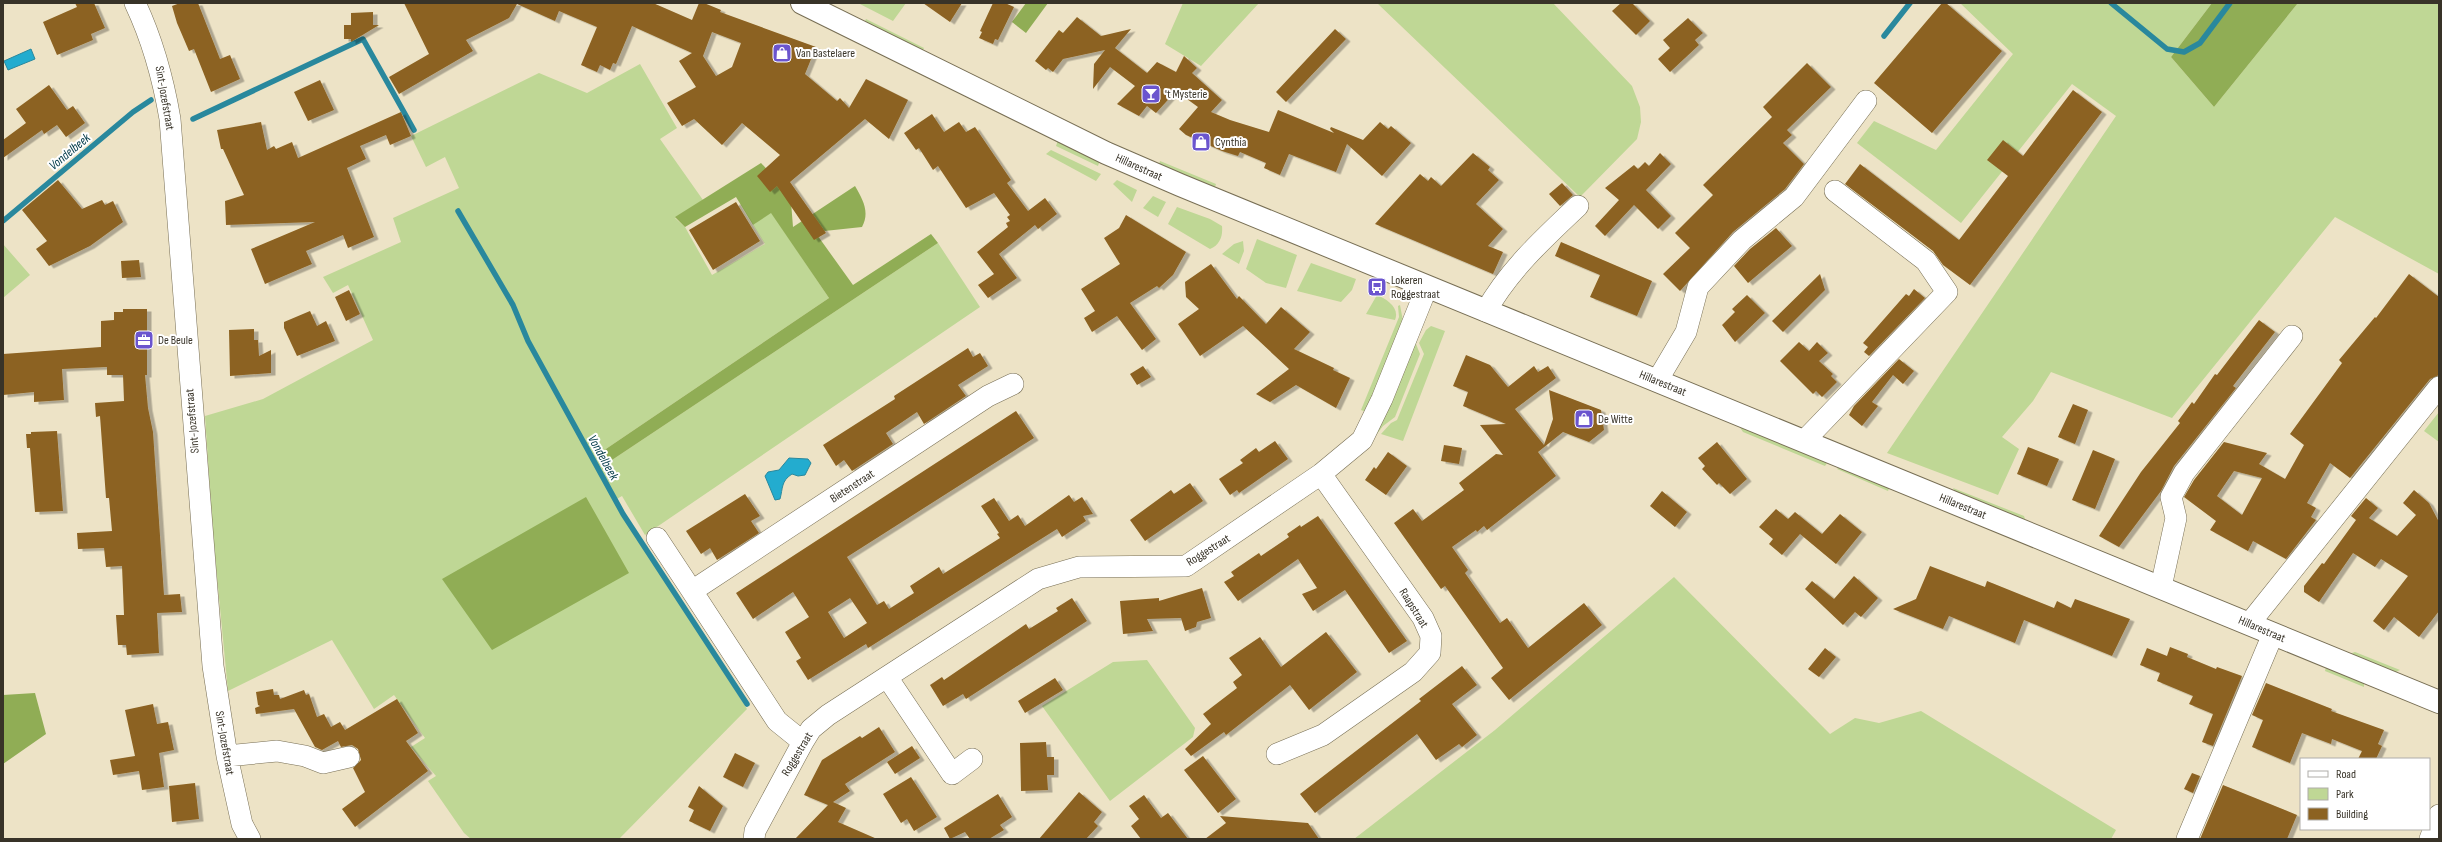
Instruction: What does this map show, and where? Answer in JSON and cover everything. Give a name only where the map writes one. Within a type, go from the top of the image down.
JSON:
[{"type":"main road","name":"Hillarestraat","points":[[802,3],[1106,153],[1427,287],[2439,702]]},
{"type":"street","name":"Sint-Jozefstraat","points":[[136,3],[155,50],[163,77],[170,119],[213,666],[227,756],[242,824],[250,839]]},
{"type":"street","points":[[1657,381],[1686,332],[1698,287],[1742,240],[1794,197],[1866,101]]},
{"type":"street","points":[[1804,441],[1947,292],[1926,261],[1835,191]]},
{"type":"street","points":[[1486,311],[1497,291],[1538,243],[1578,206]]},
{"type":"street","name":"Roggestraat","points":[[754,839],[759,824],[811,729],[828,715],[1038,579],[1079,567],[1186,566],[1322,474],[1362,440],[1382,399],[1427,287]]},
{"type":"street","points":[[2161,587],[2176,518],[2172,497],[2184,473],[2292,336]]},
{"type":"street","name":"Bietenstraat","points":[[692,591],[988,396],[1014,384]]},
{"type":"street","points":[[2249,624],[2439,387]]},
{"type":"street","name":"Raapstraat","points":[[1277,754],[1323,734],[1413,672],[1430,653],[1430,636],[1423,618],[1322,474]]},
{"type":"street","points":[[657,538],[777,721],[803,742]]},
{"type":"street","points":[[2187,839],[2273,634]]},
{"type":"street","points":[[887,677],[952,774],[972,759]]},
{"type":"street","points":[[227,756],[277,751],[305,756],[323,763],[349,757]]},
{"type":"street","points":[[2430,839],[2439,815]]},
{"type":"green space","points":[[858,3],[906,3],[893,21]]},
{"type":"green space","points":[[1026,3],[1048,3],[1026,33],[1012,22]]},
{"type":"green space","points":[[1183,3],[1259,3],[1201,66],[1165,44]]},
{"type":"green space","points":[[1377,3],[1553,3],[1632,86],[1640,107],[1641,122],[1637,139],[1580,197]]},
{"type":"green space","points":[[1960,3],[2212,3],[2171,57],[2214,107],[2298,3],[2439,3],[2439,274],[2335,217],[2172,418],[2051,372],[2033,401],[2002,437],[2019,449],[1998,495],[1887,453],[2116,116],[2072,84],[1961,223],[1857,143],[1874,121],[1936,150],[2013,54]]},
{"type":"green space","points":[[2212,3],[2298,3],[2214,107],[2171,57]]},
{"type":"green space","points":[[866,19],[924,48],[921,54],[863,25]]},
{"type":"green space","points":[[640,64],[677,128],[660,139],[703,200],[675,218],[685,227],[712,275],[765,244],[753,225],[771,212],[829,298],[597,455],[603,466],[938,243],[980,307],[645,535],[622,496],[615,500],[747,709],[619,839],[471,839],[464,833],[428,781],[436,776],[411,747],[425,738],[394,695],[374,709],[332,640],[228,691],[213,535],[205,416],[263,399],[373,340],[348,285],[333,293],[323,277],[401,242],[393,218],[459,188],[445,157],[426,167],[411,136],[539,73],[587,93]]},
{"type":"green space","points":[[1058,140],[1100,160],[1098,166],[1056,146]]},
{"type":"green space","points":[[1051,150],[1101,174],[1096,181],[1046,154]]},
{"type":"green space","points":[[1160,161],[1216,184],[1214,190],[1158,167]]},
{"type":"green space","points":[[761,163],[778,181],[791,202],[793,227],[855,186],[863,201],[865,211],[862,227],[815,232],[853,285],[931,234],[938,243],[603,466],[597,455],[829,298],[771,213],[753,225],[736,197],[685,227],[675,217]]},
{"type":"green space","points":[[1117,180],[1137,190],[1132,202],[1113,184]]},
{"type":"green space","points":[[1153,196],[1166,202],[1158,217],[1143,208]]},
{"type":"green space","points":[[1177,207],[1210,219],[1222,226],[1222,233],[1218,243],[1210,249],[1168,224]]},
{"type":"green space","points":[[1257,239],[1297,255],[1286,288],[1266,283],[1246,269]]},
{"type":"green space","points":[[1243,241],[1244,251],[1239,264],[1222,254],[1234,244]]},
{"type":"green space","points":[[3,244],[30,275],[3,298]]},
{"type":"green space","points":[[1311,263],[1356,279],[1352,290],[1341,302],[1297,291]]},
{"type":"green space","points":[[1377,295],[1392,304],[1396,312],[1395,320],[1366,314]]},
{"type":"green space","points":[[1400,305],[1403,321],[1366,412],[1361,410],[1399,317],[1398,306]]},
{"type":"green space","points":[[1431,326],[1445,331],[1403,441],[1381,434],[1391,423],[1397,420],[1424,354],[1419,343],[1426,330]]},
{"type":"green space","points":[[1417,339],[1416,344],[1420,354],[1395,417],[1383,426],[1367,447]]},
{"type":"green space","points":[[2439,412],[2439,442],[2424,431]]},
{"type":"green space","points":[[1739,426],[1826,460],[1827,463],[1825,466],[1743,432]]},
{"type":"green space","points":[[1839,467],[1844,467],[1890,486],[1888,491],[1837,469]]},
{"type":"green space","points":[[1953,488],[2024,516],[2025,519],[2022,520],[1957,495]]},
{"type":"green space","points":[[586,497],[629,573],[492,650],[442,579]]},
{"type":"green space","points":[[1674,577],[1830,734],[1855,718],[1879,723],[1921,711],[2116,830],[2111,839],[1354,839],[1495,730]]},
{"type":"green space","points":[[2355,652],[2400,670],[2392,674],[2356,659],[2352,653]]},
{"type":"green space","points":[[1147,660],[1195,728],[1193,737],[1110,801],[1042,706],[1113,662]]},
{"type":"green space","points":[[2326,667],[2359,679],[2364,683],[2364,687],[2325,671]]},
{"type":"green space","points":[[35,693],[46,734],[3,764],[3,695]]},
{"type":"water","points":[[31,49],[35,59],[8,70],[4,61]]},
{"type":"water","points":[[789,458],[808,459],[811,463],[805,475],[798,476],[792,474],[786,479],[780,499],[775,500],[765,476],[768,472],[779,470]]},
{"type":"building","points":[[75,3],[94,3],[105,28],[91,34],[93,40],[57,55],[43,22],[77,7]]},
{"type":"building","points":[[180,3],[198,3],[220,59],[230,55],[240,79],[211,92],[194,49],[189,51],[177,23],[172,6]]},
{"type":"building","points":[[404,3],[653,3],[692,20],[699,3],[704,3],[721,10],[720,12],[816,47],[805,74],[837,101],[840,98],[849,108],[866,79],[908,100],[889,139],[865,119],[790,182],[826,233],[814,240],[777,186],[770,192],[757,176],[780,155],[742,123],[722,145],[694,119],[682,126],[667,103],[696,87],[679,61],[692,53],[632,26],[616,64],[613,63],[610,70],[600,65],[597,72],[581,65],[597,27],[559,11],[555,21],[517,4],[509,18],[466,40],[473,51],[399,94],[389,77],[429,54]],"holes":[[[712,32],[741,43],[732,67],[716,76],[703,56]]]},
{"type":"building","points":[[923,3],[962,3],[950,22]]},
{"type":"building","points":[[993,3],[1005,3],[1014,7],[998,40],[995,39],[993,44],[979,38],[982,32],[980,31]]},
{"type":"building","points":[[1621,3],[1632,3],[1650,21],[1636,35],[1612,11]]},
{"type":"building","points":[[1942,3],[1946,3],[2002,51],[1932,133],[1874,83]]},
{"type":"building","points":[[373,12],[373,25],[379,25],[351,42],[351,39],[344,39],[344,25],[351,25],[351,13]]},
{"type":"building","points":[[1077,17],[1101,36],[1131,29],[1115,48],[1147,73],[1157,62],[1176,72],[1184,56],[1197,68],[1192,73],[1222,100],[1211,112],[1230,120],[1269,132],[1278,110],[1334,133],[1330,129],[1331,127],[1363,140],[1380,122],[1388,129],[1391,126],[1411,143],[1382,176],[1347,144],[1336,172],[1289,154],[1280,175],[1264,168],[1266,163],[1240,152],[1238,156],[1222,151],[1186,135],[1179,129],[1198,107],[1176,91],[1156,113],[1147,106],[1139,116],[1117,104],[1135,86],[1110,67],[1093,89],[1094,64],[1105,50],[1063,59],[1053,72],[1048,68],[1046,70],[1035,61],[1059,30],[1063,33]]},
{"type":"building","points":[[1688,18],[1703,33],[1695,40],[1699,45],[1670,72],[1658,59],[1670,48],[1663,40]]},
{"type":"building","points":[[1335,29],[1346,39],[1286,102],[1276,92]]},
{"type":"building","points":[[1807,63],[1831,87],[1787,130],[1792,135],[1783,143],[1804,164],[1785,189],[1733,232],[1680,291],[1663,274],[1690,248],[1675,233],[1713,195],[1703,185],[1772,117],[1763,107]]},
{"type":"building","points":[[320,80],[334,110],[308,121],[294,92]]},
{"type":"building","points":[[49,85],[67,110],[73,106],[85,123],[66,137],[57,125],[44,134],[42,130],[3,158],[3,140],[26,123],[16,109]]},
{"type":"building","points":[[2073,90],[2102,112],[1970,285],[1943,265],[1933,251],[1845,184],[1860,164],[1959,240],[2008,176],[1987,160],[2003,140],[2023,156]]},
{"type":"building","points":[[401,112],[411,136],[390,145],[386,135],[360,146],[366,159],[347,168],[374,237],[348,248],[343,235],[306,251],[312,264],[265,284],[251,249],[315,222],[226,225],[225,201],[244,195],[223,149],[221,149],[217,130],[261,122],[267,150],[274,146],[276,149],[292,142],[298,158]]},
{"type":"building","points":[[932,114],[944,132],[959,122],[966,132],[975,127],[1011,180],[1007,183],[1028,211],[1045,198],[1057,214],[1038,229],[1035,225],[999,254],[1017,278],[988,298],[978,285],[994,274],[977,252],[1008,227],[1006,223],[1010,221],[1007,217],[1010,215],[994,193],[966,208],[938,166],[933,170],[919,148],[916,150],[904,133]]},
{"type":"building","points":[[1473,153],[1490,167],[1488,170],[1499,180],[1476,204],[1503,229],[1488,246],[1503,252],[1493,274],[1375,224],[1420,174],[1428,181],[1431,177],[1441,186]]},
{"type":"building","points":[[1660,153],[1671,164],[1646,190],[1671,216],[1658,229],[1634,205],[1605,236],[1595,226],[1619,200],[1605,188],[1634,165],[1638,169],[1645,162],[1649,166]]},
{"type":"building","points":[[58,180],[82,209],[102,200],[105,205],[113,201],[123,222],[90,246],[49,266],[36,249],[47,241],[22,210]]},
{"type":"building","points":[[1562,183],[1573,195],[1560,206],[1549,194]]},
{"type":"building","points":[[736,202],[760,241],[713,270],[689,230]]},
{"type":"building","points":[[1126,215],[1186,252],[1173,275],[1159,288],[1157,286],[1130,303],[1156,339],[1142,350],[1117,316],[1092,332],[1084,318],[1095,311],[1081,289],[1120,264],[1104,238],[1119,228]]},
{"type":"building","points":[[1776,228],[1792,246],[1748,283],[1734,266],[1750,249]]},
{"type":"building","points":[[1561,242],[1652,281],[1637,316],[1590,297],[1600,275],[1555,256]]},
{"type":"building","points":[[139,260],[141,277],[122,278],[121,261]]},
{"type":"building","points":[[1211,264],[1237,299],[1239,296],[1266,324],[1281,307],[1310,332],[1294,349],[1334,368],[1333,370],[1350,378],[1336,408],[1296,385],[1270,402],[1256,394],[1289,369],[1243,326],[1200,356],[1178,324],[1199,309],[1186,297],[1185,282]]},
{"type":"building","points":[[1820,274],[1825,290],[1783,332],[1772,321]]},
{"type":"building","points":[[2409,274],[2439,297],[2439,375],[2430,379],[2350,478],[2330,463],[2307,503],[2316,508],[2311,517],[2316,520],[2286,559],[2253,541],[2248,551],[2210,530],[2216,521],[2184,497],[2194,480],[2224,442],[2267,453],[2259,464],[2285,479],[2304,445],[2290,434],[2342,363],[2339,360],[2375,317],[2376,318]],"holes":[[[2234,471],[2262,478],[2242,515],[2217,496]]]},
{"type":"building","points":[[1914,289],[1925,298],[1869,356],[1864,352],[1868,347],[1863,343],[1906,294],[1909,296]]},
{"type":"building","points":[[349,290],[360,314],[346,321],[335,297]]},
{"type":"building","points":[[1747,295],[1765,313],[1735,342],[1722,325],[1735,312],[1732,309]]},
{"type":"building","points":[[123,309],[147,309],[147,375],[145,375],[148,408],[153,432],[164,595],[180,594],[182,612],[157,613],[159,653],[127,655],[126,645],[118,645],[116,615],[124,615],[122,566],[106,567],[104,548],[78,549],[77,533],[112,531],[109,498],[106,498],[100,416],[96,417],[95,403],[124,401],[123,375],[107,375],[107,367],[62,369],[64,400],[34,402],[34,392],[3,395],[3,354],[101,347],[101,321],[114,320],[114,312],[123,312]]},
{"type":"building","points":[[310,311],[317,326],[326,321],[335,341],[297,356],[284,328],[284,322]]},
{"type":"building","points":[[2259,320],[2275,332],[2233,386],[2236,388],[2174,466],[2161,491],[2119,547],[2099,536],[2141,472],[2180,423],[2178,421],[2192,402],[2194,404],[2215,374],[2217,375]]},
{"type":"building","points":[[254,329],[254,340],[258,340],[259,356],[271,350],[271,373],[230,376],[229,330]]},
{"type":"building","points":[[1799,342],[1809,351],[1817,342],[1828,353],[1819,361],[1833,374],[1831,376],[1837,382],[1822,397],[1816,391],[1813,394],[1780,361]]},
{"type":"building","points":[[968,348],[973,357],[980,353],[988,366],[958,385],[966,396],[924,424],[917,412],[886,433],[893,444],[852,471],[844,460],[836,466],[823,445],[895,399],[894,396]]},
{"type":"building","points":[[1466,355],[1490,365],[1508,387],[1534,366],[1538,372],[1548,366],[1556,378],[1515,409],[1544,445],[1553,419],[1549,390],[1601,410],[1604,430],[1589,442],[1563,432],[1538,452],[1556,476],[1487,530],[1484,526],[1452,547],[1468,570],[1465,573],[1500,623],[1507,618],[1528,648],[1584,603],[1602,625],[1509,700],[1491,678],[1503,668],[1445,586],[1441,589],[1394,523],[1413,509],[1422,521],[1464,490],[1459,483],[1496,454],[1503,455],[1480,425],[1506,424],[1463,406],[1468,392],[1453,386]]},
{"type":"building","points":[[1899,359],[1914,371],[1903,384],[1893,375],[1872,402],[1878,406],[1862,426],[1849,415],[1854,406]]},
{"type":"building","points":[[1143,366],[1151,377],[1137,385],[1130,374]]},
{"type":"building","points":[[2073,404],[2088,410],[2075,444],[2058,437]]},
{"type":"building","points":[[1016,411],[1034,438],[847,557],[877,605],[884,601],[889,609],[914,593],[910,586],[939,567],[943,574],[1000,538],[997,534],[999,533],[981,506],[994,498],[1009,521],[1018,515],[1025,526],[1069,495],[1074,502],[1082,497],[1093,514],[1083,516],[1086,521],[1062,537],[1057,529],[868,648],[866,644],[808,680],[796,661],[801,658],[785,632],[809,617],[793,592],[753,619],[736,593]],"holes":[[[850,598],[867,623],[844,638],[828,612]]]},
{"type":"building","points":[[57,431],[63,511],[35,512],[30,448],[27,448],[26,434],[31,434],[31,432]]},
{"type":"building","points":[[1275,441],[1288,459],[1239,493],[1237,490],[1230,495],[1219,479],[1243,463],[1240,460],[1256,448],[1259,452]]},
{"type":"building","points":[[1717,442],[1747,479],[1730,494],[1719,483],[1717,485],[1702,469],[1705,466],[1698,458]]},
{"type":"building","points":[[1444,445],[1462,448],[1459,464],[1441,461]]},
{"type":"building","points":[[2028,447],[2059,459],[2047,486],[2017,474]]},
{"type":"building","points":[[2093,450],[2115,459],[2095,509],[2072,500]]},
{"type":"building","points":[[1388,452],[1407,466],[1386,495],[1365,480],[1374,467],[1376,469]]},
{"type":"building","points":[[1190,483],[1203,501],[1145,541],[1130,520],[1171,490],[1174,494]]},
{"type":"building","points":[[2414,490],[2429,503],[2439,522],[2439,611],[2419,637],[2394,617],[2384,630],[2373,621],[2408,576],[2381,559],[2375,567],[2353,553],[2319,602],[2304,592],[2304,586],[2322,563],[2324,564],[2356,520],[2351,516],[2366,498],[2378,508],[2369,518],[2397,536],[2416,515],[2403,503]]},
{"type":"building","points":[[1662,491],[1687,512],[1675,527],[1650,506]]},
{"type":"building","points":[[745,494],[760,516],[751,521],[759,533],[717,560],[710,548],[701,554],[686,531]]},
{"type":"building","points":[[1776,509],[1788,519],[1795,512],[1822,534],[1840,514],[1862,532],[1836,564],[1800,534],[1782,555],[1769,544],[1773,539],[1759,527]]},
{"type":"building","points":[[1318,516],[1407,641],[1389,653],[1345,590],[1313,611],[1302,594],[1317,588],[1298,559],[1238,601],[1224,582],[1234,576],[1231,572],[1259,553],[1261,556],[1289,537],[1287,534],[1300,525],[1301,527]]},
{"type":"building","points":[[1930,566],[1985,587],[1987,581],[2054,608],[2057,601],[2071,608],[2075,599],[2130,619],[2112,656],[2024,620],[2015,643],[1949,616],[1943,629],[1893,609],[1916,599]]},
{"type":"building","points":[[1854,576],[1878,598],[1861,617],[1855,612],[1843,625],[1805,589],[1812,581],[1834,599]]},
{"type":"building","points":[[1202,588],[1211,618],[1197,622],[1196,627],[1185,631],[1181,618],[1147,619],[1153,631],[1123,634],[1120,601],[1159,598],[1159,601]]},
{"type":"building","points":[[1072,598],[1087,621],[966,699],[963,694],[943,706],[930,685],[942,677],[944,680],[1026,624],[1029,629],[1058,611],[1056,608]]},
{"type":"building","points":[[1326,632],[1357,672],[1309,710],[1290,685],[1226,735],[1224,732],[1191,756],[1185,749],[1211,724],[1203,714],[1237,688],[1233,682],[1242,675],[1229,658],[1260,637],[1281,667]]},
{"type":"building","points":[[2170,647],[2188,654],[2187,657],[2216,669],[2217,667],[2242,676],[2213,746],[2202,742],[2213,714],[2189,704],[2193,696],[2157,681],[2160,673],[2140,665],[2147,648],[2167,656]]},
{"type":"building","points":[[1825,648],[1836,657],[1819,677],[1808,669]]},
{"type":"building","points":[[1462,666],[1477,685],[1452,704],[1477,735],[1462,747],[1459,744],[1436,760],[1417,734],[1315,813],[1300,794],[1421,701],[1419,699]]},
{"type":"building","points":[[1055,678],[1063,690],[1025,713],[1018,701]]},
{"type":"building","points":[[2266,683],[2332,709],[2331,711],[2384,730],[2378,744],[2382,746],[2376,758],[2358,758],[2362,751],[2332,739],[2331,744],[2302,733],[2290,763],[2252,747],[2263,720],[2252,715]]},
{"type":"building","points":[[273,689],[274,695],[279,695],[280,699],[304,690],[306,695],[309,694],[317,717],[324,714],[331,727],[340,722],[345,730],[397,699],[418,733],[406,741],[428,771],[355,827],[342,809],[365,792],[353,768],[361,760],[358,749],[352,745],[341,747],[338,741],[322,750],[315,747],[294,709],[256,714],[255,708],[260,706],[258,705],[256,692]]},
{"type":"building","points":[[153,704],[157,724],[168,722],[174,750],[159,753],[164,787],[142,790],[139,771],[113,775],[110,760],[135,756],[125,710]]},
{"type":"building","points":[[879,727],[895,752],[845,784],[850,791],[833,802],[846,808],[838,822],[877,839],[795,839],[828,805],[804,795],[822,760],[860,736],[862,738]]},
{"type":"building","points":[[1046,742],[1047,757],[1054,757],[1054,775],[1047,775],[1048,790],[1021,791],[1020,743]]},
{"type":"building","points":[[912,746],[920,758],[895,774],[887,762]]},
{"type":"building","points":[[735,753],[755,763],[743,787],[723,777]]},
{"type":"building","points":[[1203,756],[1236,799],[1218,813],[1184,770]]},
{"type":"building","points":[[2192,773],[2200,776],[2193,793],[2184,789]]},
{"type":"building","points":[[911,777],[937,817],[914,831],[907,819],[901,823],[883,794]]},
{"type":"building","points":[[195,783],[199,819],[172,822],[169,786]]},
{"type":"building","points":[[2223,785],[2297,815],[2287,839],[2200,839]]},
{"type":"building","points":[[699,786],[723,806],[710,831],[689,821],[694,810],[688,807]]},
{"type":"building","points":[[1079,792],[1102,812],[1094,822],[1098,826],[1086,839],[1039,839]]},
{"type":"building","points":[[998,794],[1012,817],[1000,825],[1004,830],[989,839],[970,839],[965,832],[950,839],[944,828]]},
{"type":"building","points":[[1144,795],[1161,818],[1168,813],[1188,839],[1141,839],[1131,826],[1139,819],[1129,806]]},
{"type":"building","points":[[1220,816],[1308,823],[1319,839],[1205,839],[1226,823]]},
{"type":"waterway","points":[[1884,36],[1910,3]]},
{"type":"waterway","points":[[2111,3],[2167,49],[2184,52],[2200,43],[2230,3]]},
{"type":"waterway","points":[[193,119],[363,39],[414,130]]},
{"type":"waterway","name":"Vondelbeek","points":[[3,221],[133,112],[151,100]]},
{"type":"waterway","name":"Vondelbeek","points":[[458,211],[513,305],[528,341],[623,514],[747,704]]},
{"type":"place","name":"Van Bastelaere","points":[[782,53]]},
{"type":"place","name":"'t Mysterie","points":[[1151,94]]},
{"type":"place","name":"Cynthia","points":[[1201,142]]},
{"type":"place","name":"Lokeren Roggestraat","points":[[1377,287]]},
{"type":"place","name":"De Beule","points":[[144,340]]},
{"type":"place","name":"De Witte","points":[[1584,419]]}]
